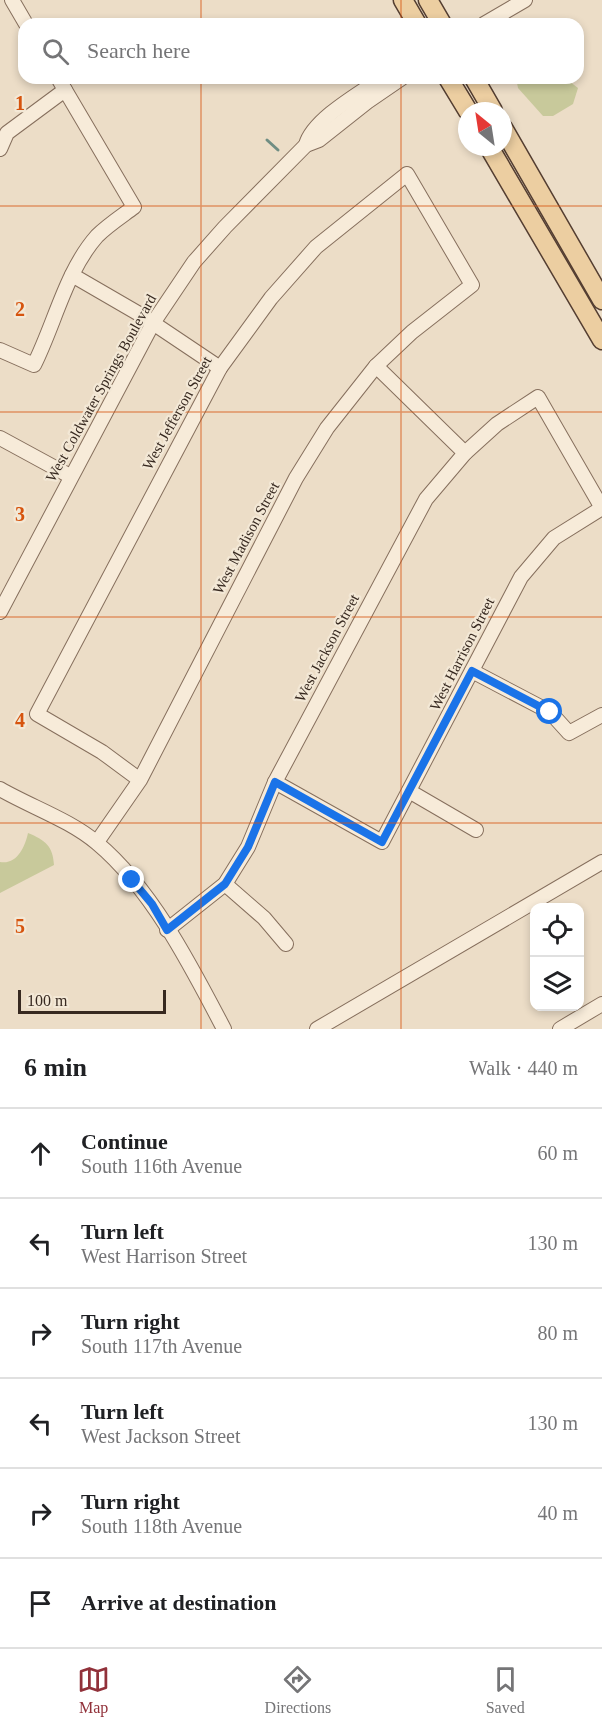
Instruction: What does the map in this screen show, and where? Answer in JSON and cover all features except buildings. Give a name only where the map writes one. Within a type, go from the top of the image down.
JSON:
[{"type":"main road","points":[[403,0],[414,18]]},
{"type":"main road","points":[[428,0],[438,18]]},
{"type":"main road","points":[[452,84],[463,102]]},
{"type":"main road","points":[[477,84],[488,102]]},
{"type":"main road","points":[[512,143],[596,279],[602,300]]},
{"type":"main road","points":[[494,156],[602,340]]},
{"type":"street","points":[[12,0],[22,18]]},
{"type":"street","points":[[494,18],[525,0]]},
{"type":"street","points":[[0,149],[7,133],[61,84],[134,207],[97,236],[72,275],[52,330],[34,365],[0,350]]},
{"type":"street","name":"West Coldwater Springs Boulevard","points":[[306,145],[309,134],[314,129],[374,84]]},
{"type":"street","name":"West Coldwater Springs Boulevard","points":[[0,612],[153,323],[194,262],[225,227],[306,145],[319,140],[393,84]]},
{"type":"street","name":"West Madison Street","points":[[96,842],[140,780],[296,478],[343,405],[376,366],[412,332],[472,285],[407,174]]},
{"type":"street","name":"West Jefferson Street","points":[[140,780],[102,752],[37,714],[220,368],[271,298],[316,247],[407,174]]},
{"type":"street","points":[[72,275],[153,323],[220,368]]},
{"type":"street","points":[[571,287],[596,279]]},
{"type":"street","points":[[376,366],[465,453]]},
{"type":"street","name":"West Jackson Street","points":[[167,930],[225,884],[248,847],[275,782],[426,499],[465,453],[497,424],[538,397],[602,508]]},
{"type":"street","points":[[0,438],[70,476]]},
{"type":"street","name":"West Harrison Street","points":[[275,782],[382,842],[521,577],[538,554],[554,538],[602,508]]},
{"type":"street","points":[[472,671],[550,712],[568,733],[602,715]]},
{"type":"street","points":[[0,789],[96,842],[139,888],[167,930],[224,1029]]},
{"type":"street","points":[[409,790],[476,830]]},
{"type":"street","points":[[317,1029],[602,861]]},
{"type":"street","points":[[225,884],[264,918],[286,944]]},
{"type":"street","points":[[560,1029],[602,1004]]},
{"type":"green space","points":[[517,84],[573,84],[578,88],[573,104],[553,116],[543,116],[518,88]]},
{"type":"green space","points":[[28,833],[47,844],[52,853],[54,865],[0,893],[0,862],[16,858],[25,844]]},
{"type":"waterway","points":[[267,140],[278,150]]},
{"type":"route","points":[[132,880],[152,904],[167,930],[225,884],[248,847],[275,782],[382,842],[472,671],[550,712]]}]
